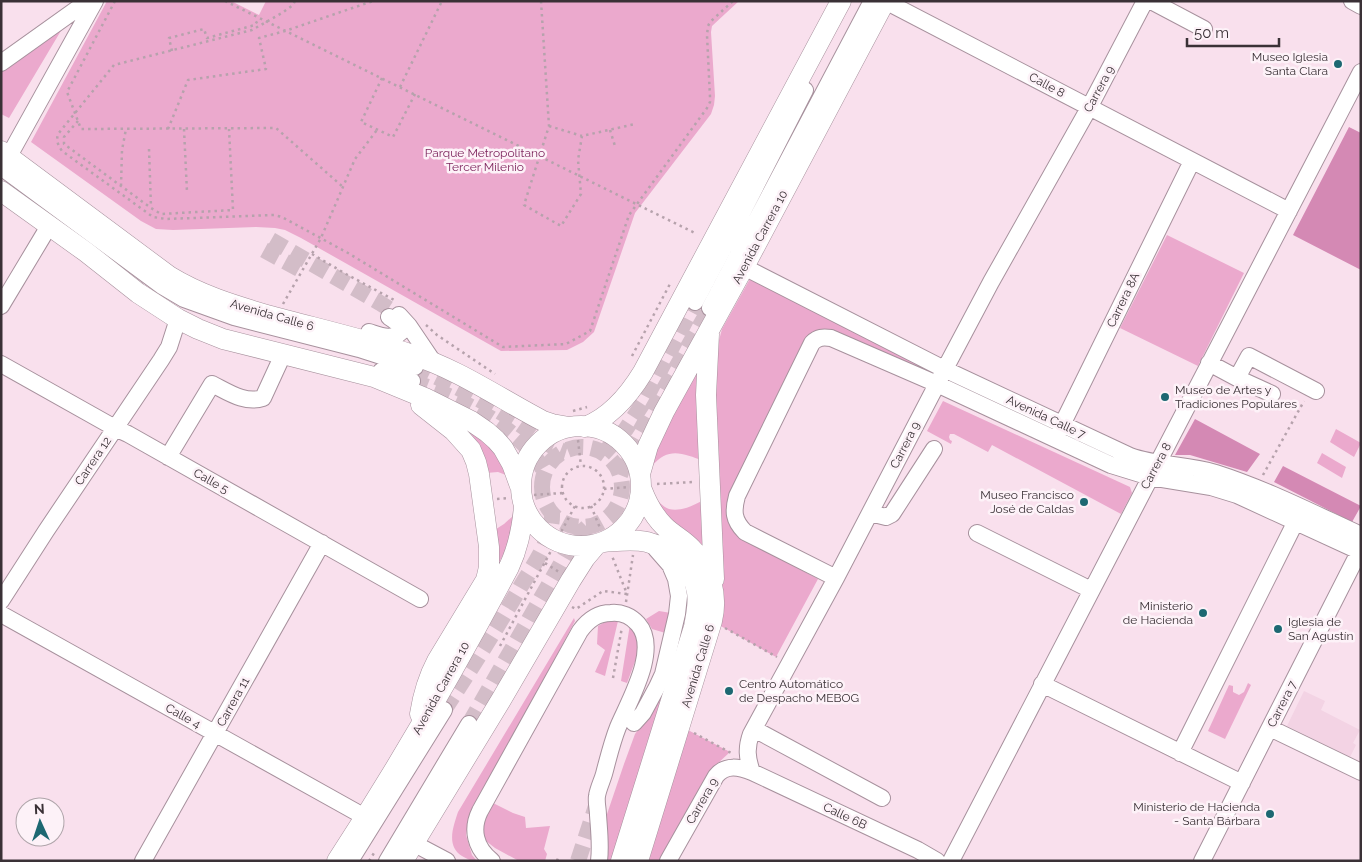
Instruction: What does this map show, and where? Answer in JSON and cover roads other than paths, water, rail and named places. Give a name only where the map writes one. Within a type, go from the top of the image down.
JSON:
[{"type":"main road","points":[[575,425],[594,423],[621,403],[634,388],[841,1]]},
{"type":"main road","name":"Avenida Carrera 10","points":[[604,546],[626,527],[637,510],[644,456],[705,312],[744,267],[885,1]]},
{"type":"main road","name":"Avenida Calle 6","points":[[4,158],[181,284],[212,298],[375,344],[434,363],[543,421],[552,424],[598,429],[621,441],[630,451],[636,462],[641,484],[651,508],[660,522],[693,549],[700,558],[708,573],[714,595],[712,621],[638,861]]},
{"type":"main road","points":[[1,191],[138,293],[178,319],[204,332],[223,339],[374,377],[408,378],[450,410],[487,432],[496,440],[508,456],[525,496]]},
{"type":"main road","points":[[705,312],[706,395],[714,595]]},
{"type":"main road","points":[[408,378],[471,450],[479,474],[489,547],[486,580],[430,674],[424,691],[418,731]]},
{"type":"main road","name":"Avenida Carrera 10","points":[[337,861],[418,731],[509,567],[519,540],[525,496],[523,469],[531,453],[548,436],[575,425]]},
{"type":"main road","name":"Avenida Calle 6","points":[[525,496],[530,520],[540,531],[557,541],[566,545],[581,547],[604,546],[624,540],[640,551],[662,548],[675,556],[694,579],[698,609],[621,861]]},
{"type":"main road","points":[[403,861],[501,700],[584,558],[604,546]]},
{"type":"street","points":[[1,63],[88,1]]},
{"type":"street","points":[[95,1],[4,158],[162,286],[184,299],[234,317],[359,350],[408,378]]},
{"type":"street","points":[[705,312],[741,215],[851,1]]},
{"type":"street","points":[[705,312],[872,1]]},
{"type":"street","name":"Calle 8","points":[[885,1],[1289,210]]},
{"type":"street","name":"Carrera 9","points":[[668,861],[716,776],[727,768],[750,767],[746,752],[747,743],[754,729],[836,578],[937,384],[947,370],[1000,266],[1089,108],[1145,1]]},
{"type":"street","points":[[1151,1],[1204,29]]},
{"type":"street","points":[[1352,1],[1361,6]]},
{"type":"street","name":"Carrera 8","points":[[951,861],[1090,590],[1361,72]]},
{"type":"street","name":"Carrera 8A","points":[[1054,440],[1192,161]]},
{"type":"street","points":[[1,179],[81,235],[157,295],[180,310],[231,332],[408,378]]},
{"type":"street","points":[[1,306],[46,231],[53,228]]},
{"type":"street","name":"Avenida Calle 7","points":[[744,267],[947,370],[1062,425],[1130,456],[1148,462],[1153,470],[1224,490],[1360,550]]},
{"type":"street","points":[[309,326],[340,326],[392,338],[397,336],[401,328],[394,316],[409,326],[434,363]]},
{"type":"street","name":"Carrera 12","points":[[1,601],[162,360],[169,347],[178,319]]},
{"type":"street","name":"Avenida Calle 7","points":[[836,578],[745,532],[739,526],[734,512],[737,496],[812,343],[820,338],[831,338],[937,384],[1111,465],[1153,470],[1202,469],[1256,487],[1361,535]]},
{"type":"street","points":[[1238,378],[1249,356],[1313,390]]},
{"type":"street","points":[[168,457],[212,384],[240,398],[258,400],[263,398],[280,361]]},
{"type":"street","points":[[1209,363],[1272,394]]},
{"type":"street","name":"Calle 5","points":[[1,364],[420,598]]},
{"type":"street","points":[[870,513],[886,518],[892,514],[934,449]]},
{"type":"street","points":[[1180,753],[1296,522]]},
{"type":"street","points":[[977,533],[1090,590]]},
{"type":"street","name":"Carrera 11","points":[[143,861],[322,543]]},
{"type":"street","name":"Carrera 7","points":[[1202,861],[1360,550]]},
{"type":"street","points":[[634,723],[642,713],[663,674],[677,614],[679,596],[676,579],[670,565],[662,555],[640,551]]},
{"type":"street","points":[[492,861],[482,851],[475,837],[475,826],[480,811],[580,631],[586,623],[600,614],[616,612],[635,620],[641,627],[645,636],[646,653],[618,729],[597,796],[599,861]]},
{"type":"street","name":"Calle 4","points":[[1,614],[365,817]]},
{"type":"street","points":[[1042,684],[1242,783]]},
{"type":"street","points":[[350,861],[444,710]]},
{"type":"street","points":[[387,861],[469,724]]},
{"type":"street","points":[[1270,728],[1361,772]]},
{"type":"street","points":[[754,729],[882,798]]},
{"type":"street","name":"Calle 6B","points":[[750,767],[938,861]]},
{"type":"street","points":[[413,843],[447,861]]},
{"type":"tunnel","points":[[271,240],[399,315]]},
{"type":"tunnel","points":[[264,250],[299,269]]},
{"type":"tunnel","points":[[603,454],[626,429],[645,400],[695,302]]},
{"type":"tunnel","points":[[620,475],[631,447],[710,308]]},
{"type":"tunnel","points":[[415,367],[477,398],[545,442],[566,452]]},
{"type":"tunnel","points":[[412,381],[450,396],[488,416],[521,441],[545,473]]},
{"type":"tunnel","points":[[582,447],[604,454],[610,459],[621,479],[622,487],[615,509],[610,515],[590,526],[582,527],[560,520],[554,515],[543,495],[542,487],[549,465],[554,459],[574,448],[582,447]]},
{"type":"tunnel","points":[[444,710],[537,560],[546,542],[552,513]]},
{"type":"tunnel","points":[[469,724],[567,553],[587,527]]},
{"type":"tunnel","points":[[578,861],[597,803]]},
{"type":"place","name":"Museo Iglesia Santa Clara","points":[[1338,64]]},
{"type":"place","name":"Museo de Artes y Tradiciones Populares","points":[[1165,397]]},
{"type":"place","name":"Museo Francisco José de Caldas","points":[[1084,502]]},
{"type":"place","name":"Ministerio de Hacienda","points":[[1203,613]]},
{"type":"place","name":"Iglesia de San Agustín","points":[[1278,629]]},
{"type":"place","name":"Centro Automático de Despacho MEBOG","points":[[729,691]]},
{"type":"place","name":"Ministerio de Hacienda - Santa Bárbara","points":[[1270,814]]},
{"type":"park label","name":"Parque Metropolitano Tercer Milenio","points":[[485,160]]}]
